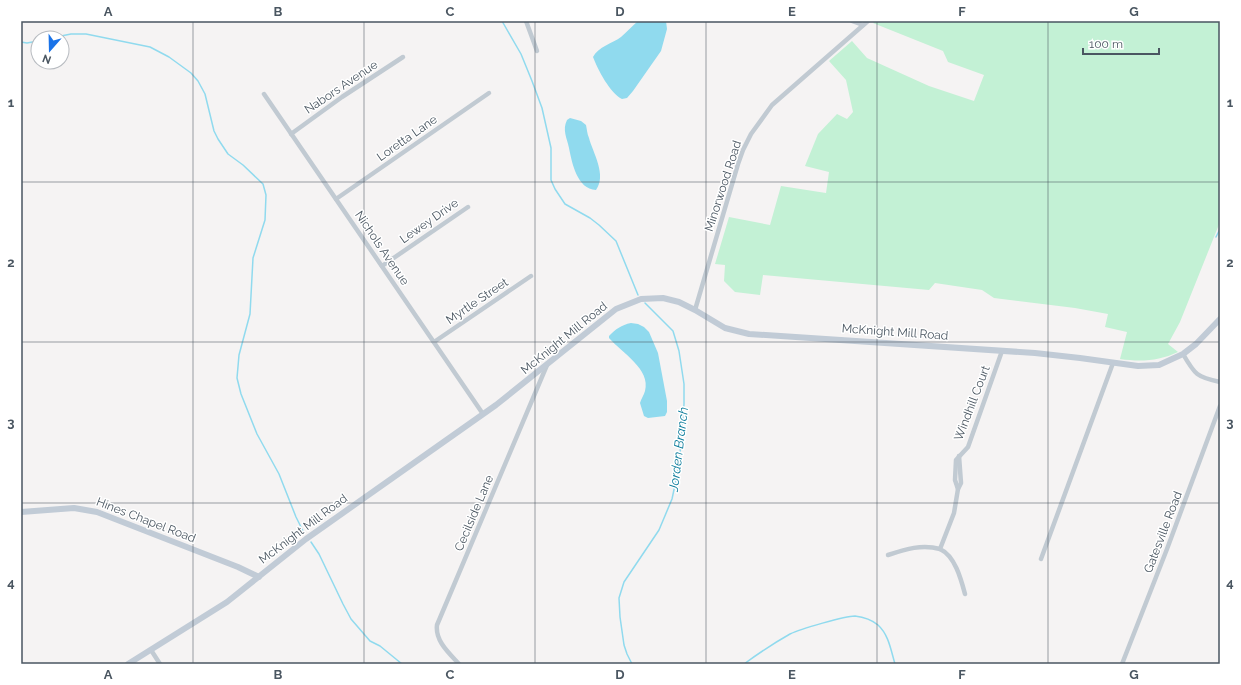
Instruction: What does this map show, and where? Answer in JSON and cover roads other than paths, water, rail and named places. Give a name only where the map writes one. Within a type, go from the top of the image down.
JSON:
[{"type":"street","points":[[526,21],[537,51]]},
{"type":"street","points":[[852,21],[863,25]]},
{"type":"street","name":"Minorwood Road","points":[[696,310],[738,164],[751,134],[764,114],[780,96],[868,21]]},
{"type":"street","name":"Nabors Avenue","points":[[291,134],[342,97],[403,57]]},
{"type":"street","name":"Loretta Lane","points":[[336,199],[490,93]]},
{"type":"street","name":"Nichols Avenue","points":[[264,94],[483,414]]},
{"type":"street","name":"Lewey Drive","points":[[382,266],[468,207]]},
{"type":"street","name":"Myrtle Street","points":[[434,342],[531,276]]},
{"type":"street","name":"McKnight Mill Road","points":[[128,664],[227,602],[318,529],[483,414],[547,365],[607,316],[631,302],[647,298],[663,298],[679,302],[696,310],[725,328],[749,334],[960,347],[1073,357],[1138,366],[1159,365],[1183,354],[1200,340],[1220,319]]},
{"type":"street","name":"Windhill Court","points":[[940,549],[954,513],[958,489],[962,483],[957,458],[968,446],[1002,351]]},
{"type":"street","points":[[1183,354],[1195,373],[1199,376],[1220,382]]},
{"type":"street","points":[[1041,559],[1113,363]]},
{"type":"street","name":"Cecilside Lane","points":[[459,664],[440,640],[437,634],[437,625],[547,365]]},
{"type":"street","name":"Gatesville Road","points":[[1122,664],[1167,550],[1220,406]]},
{"type":"street","name":"Hines Chapel Road","points":[[21,512],[74,508],[97,512],[259,577]]},
{"type":"street","points":[[888,555],[918,547],[929,546],[942,550],[955,564],[965,594]]},
{"type":"street","points":[[151,650],[160,664]]},
{"type":"water","points":[[638,21],[666,21],[667,29],[661,51],[633,91],[627,98],[622,99],[609,87],[593,57],[598,50],[621,37]]},
{"type":"water","points":[[570,118],[581,121],[586,125],[600,171],[599,184],[596,190],[590,189],[584,185],[576,174],[565,134],[567,120]]},
{"type":"water","points":[[631,323],[644,327],[649,332],[658,353],[667,401],[667,412],[665,416],[648,418],[644,416],[640,403],[645,391],[646,383],[644,376],[634,362],[609,338],[614,331]]},
{"type":"waterway","name":"Jorden Branch","points":[[502,21],[521,54],[542,108],[551,148],[551,180],[555,189],[565,204],[590,218],[616,241],[638,295]]},
{"type":"waterway","points":[[70,34],[86,34],[150,47],[169,57],[191,73],[198,81],[205,94],[214,131],[218,139],[228,154],[243,165],[263,184],[266,195],[265,220],[253,258],[250,314],[239,355],[237,378],[241,394],[257,434],[279,474],[304,533]]},
{"type":"waterway","points":[[21,42],[30,42]]},
{"type":"waterway","points":[[1216,237],[1220,229]]},
{"type":"waterway","name":"Jorden Branch","points":[[632,664],[624,645],[619,598],[624,582],[659,530],[672,499],[679,466],[684,404],[684,384],[679,351],[673,331],[645,303]]},
{"type":"waterway","points":[[311,542],[319,554],[351,619],[370,641],[380,646],[402,664]]},
{"type":"waterway","name":"Jorden Branch","points":[[744,664],[790,634],[822,623],[855,616],[870,620],[882,629],[889,643],[895,664]]}]
